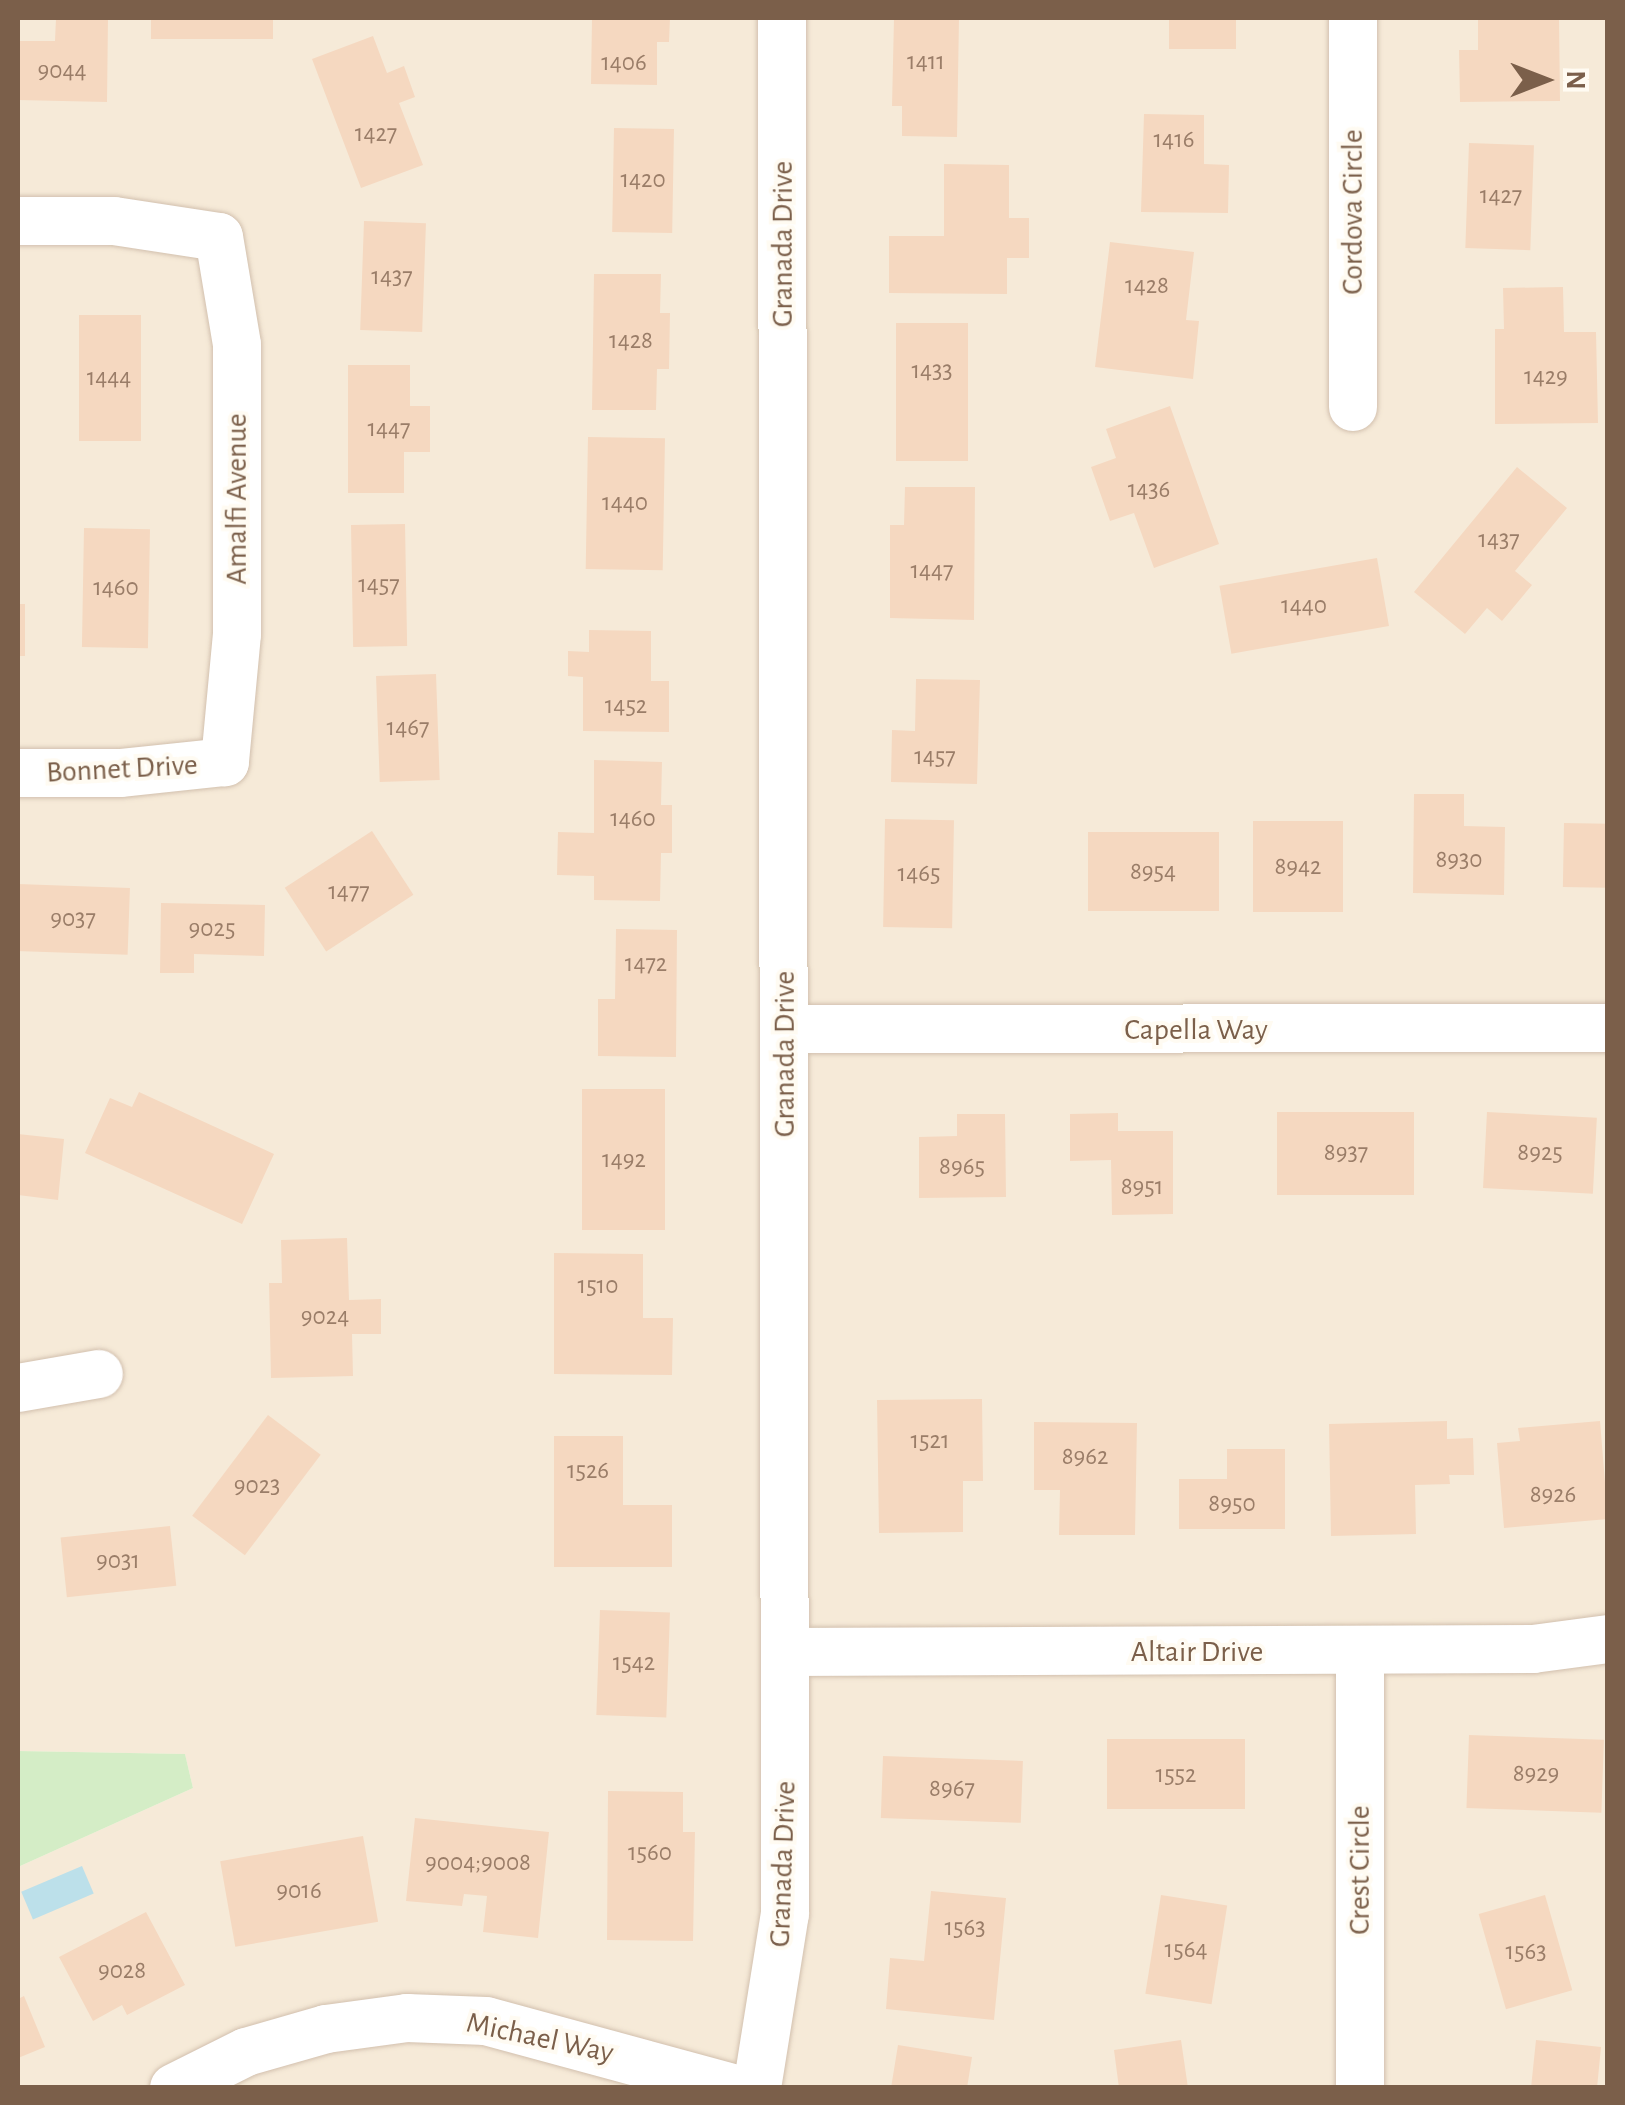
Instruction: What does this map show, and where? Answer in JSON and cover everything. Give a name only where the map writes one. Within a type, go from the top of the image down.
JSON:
[{"type":"street","name":"Granada Drive","points":[[757,2088],[785,1914],[782,18]]},
{"type":"street","name":"Cordova Circle","points":[[1353,18],[1353,408]]},
{"type":"street","name":"Amalfi Avenue","points":[[18,222],[114,221],[220,237],[237,345],[236,634],[226,762]]},
{"type":"street","name":"Bonnet Drive","points":[[18,774],[120,774],[226,762]]},
{"type":"street","name":"Capella Way","points":[[785,1029],[1608,1028]]},
{"type":"street","points":[[18,1388],[99,1374]]},
{"type":"street","name":"Altair Drive","points":[[786,1652],[1533,1650],[1608,1638]]},
{"type":"street","name":"Crest Circle","points":[[1360,1652],[1360,2088]]},
{"type":"street","name":"Michael Way","points":[[174,2088],[294,2038],[407,2018],[486,2021],[733,2088]]},
{"type":"shaded area","points":[[18,18],[1607,18],[1607,2087],[18,2087],[18,1867],[193,1788],[185,1754],[18,1751]]},
{"type":"green space","points":[[18,1751],[185,1754],[193,1788],[18,1867]]},
{"type":"water","points":[[82,1866],[94,1894],[33,1919],[21,1892]]},
{"type":"building","points":[[56,18],[108,18],[107,102],[18,100],[18,41],[55,41]]},
{"type":"building","points":[[151,18],[273,18],[273,39],[151,39]]},
{"type":"building","points":[[592,18],[670,18],[669,42],[657,42],[657,85],[591,84]]},
{"type":"building","points":[[894,18],[959,18],[957,137],[902,136],[902,106],[892,106]]},
{"type":"building","points":[[1169,18],[1236,18],[1236,49],[1169,49]]},
{"type":"building","points":[[1478,18],[1559,18],[1560,101],[1460,102],[1459,50],[1478,50]]},
{"type":"building","points":[[373,36],[387,73],[404,66],[415,97],[399,103],[423,165],[361,188],[312,59]]},
{"type":"building","points":[[1144,114],[1204,115],[1204,164],[1229,165],[1228,213],[1141,212]]},
{"type":"building","points":[[614,128],[674,129],[672,233],[612,232]]},
{"type":"building","points":[[1469,143],[1534,145],[1530,250],[1465,248]]},
{"type":"building","points":[[944,164],[1009,165],[1009,218],[1029,218],[1029,258],[1007,258],[1007,294],[889,293],[889,236],[944,236]]},
{"type":"building","points":[[364,221],[426,223],[422,332],[360,330]]},
{"type":"building","points":[[1110,242],[1194,252],[1186,320],[1199,321],[1193,379],[1095,367]]},
{"type":"building","points":[[594,274],[661,274],[660,313],[670,313],[669,369],[657,369],[656,410],[592,410]]},
{"type":"building","points":[[1563,287],[1564,332],[1596,332],[1598,423],[1495,424],[1495,329],[1504,329],[1503,288]]},
{"type":"building","points":[[79,315],[141,315],[141,441],[79,441]]},
{"type":"building","points":[[896,323],[968,323],[968,461],[896,461]]},
{"type":"building","points":[[348,365],[410,365],[410,406],[430,406],[430,452],[404,452],[404,493],[348,493]]},
{"type":"building","points":[[1170,406],[1219,544],[1154,568],[1134,513],[1110,521],[1091,467],[1116,458],[1106,429]]},
{"type":"building","points":[[588,437],[665,438],[663,570],[586,569]]},
{"type":"building","points":[[1517,467],[1567,508],[1515,571],[1532,585],[1502,621],[1487,608],[1465,634],[1414,592]]},
{"type":"building","points":[[905,487],[975,487],[974,620],[890,618],[890,525],[904,525]]},
{"type":"building","points":[[405,524],[407,646],[353,647],[351,525]]},
{"type":"building","points":[[84,528],[150,529],[148,648],[82,647]]},
{"type":"building","points":[[1377,558],[1389,626],[1231,654],[1219,586]]},
{"type":"building","points":[[18,604],[25,604],[25,656],[18,656]]},
{"type":"building","points":[[589,630],[651,631],[651,681],[669,681],[669,732],[583,731],[583,677],[568,676],[568,651],[589,652]]},
{"type":"building","points":[[436,674],[440,780],[380,782],[376,676]]},
{"type":"building","points":[[916,679],[980,680],[977,784],[891,782],[892,730],[915,731]]},
{"type":"building","points":[[594,760],[662,762],[661,805],[672,805],[672,853],[661,853],[660,901],[594,900],[594,876],[557,875],[558,832],[594,833]]},
{"type":"building","points":[[1414,794],[1464,794],[1464,826],[1505,827],[1504,895],[1413,893]]},
{"type":"building","points":[[885,819],[954,820],[952,928],[883,927]]},
{"type":"building","points":[[1253,821],[1343,821],[1343,912],[1253,912]]},
{"type":"building","points":[[1564,823],[1608,824],[1607,888],[1563,887]]},
{"type":"building","points":[[372,831],[413,895],[326,951],[285,888]]},
{"type":"building","points":[[1088,832],[1219,832],[1219,911],[1088,911]]},
{"type":"building","points":[[18,884],[130,888],[128,955],[18,951]]},
{"type":"building","points":[[161,903],[265,905],[264,956],[194,954],[194,973],[160,973]]},
{"type":"building","points":[[616,929],[677,930],[676,1057],[598,1056],[598,999],[615,999]]},
{"type":"building","points":[[582,1089],[665,1089],[665,1230],[582,1230]]},
{"type":"building","points":[[139,1092],[274,1154],[242,1224],[85,1153],[110,1098],[132,1107]]},
{"type":"building","points":[[1277,1112],[1414,1112],[1414,1195],[1277,1195]]},
{"type":"building","points":[[1487,1112],[1597,1118],[1593,1194],[1483,1188]]},
{"type":"building","points":[[1118,1113],[1118,1131],[1173,1131],[1173,1214],[1112,1215],[1111,1160],[1070,1161],[1070,1114]]},
{"type":"building","points":[[957,1114],[1005,1114],[1006,1197],[919,1198],[919,1137],[957,1136]]},
{"type":"building","points":[[18,1134],[64,1139],[58,1200],[18,1195]]},
{"type":"building","points":[[347,1238],[349,1300],[381,1299],[381,1334],[352,1334],[353,1376],[271,1378],[269,1283],[282,1283],[281,1240]]},
{"type":"building","points":[[554,1253],[643,1254],[643,1318],[673,1318],[672,1375],[554,1374]]},
{"type":"building","points":[[982,1399],[983,1481],[963,1481],[963,1532],[879,1533],[877,1400]]},
{"type":"building","points":[[268,1415],[321,1455],[245,1555],[192,1516]]},
{"type":"building","points":[[1447,1421],[1447,1439],[1473,1438],[1474,1475],[1449,1475],[1450,1484],[1415,1485],[1416,1534],[1331,1536],[1329,1424]]},
{"type":"building","points":[[1600,1421],[1608,1519],[1504,1528],[1497,1443],[1520,1441],[1518,1428]]},
{"type":"building","points":[[1034,1422],[1137,1423],[1135,1535],[1059,1535],[1060,1490],[1034,1490]]},
{"type":"building","points":[[554,1436],[623,1436],[623,1505],[672,1505],[672,1567],[554,1567]]},
{"type":"building","points":[[1227,1449],[1285,1449],[1285,1529],[1179,1529],[1179,1479],[1227,1479]]},
{"type":"building","points":[[170,1526],[176,1586],[67,1597],[61,1537]]},
{"type":"building","points":[[600,1610],[670,1612],[666,1717],[596,1715]]},
{"type":"building","points":[[1469,1735],[1604,1740],[1601,1813],[1466,1808]]},
{"type":"building","points":[[1107,1739],[1245,1739],[1245,1809],[1107,1809]]},
{"type":"building","points":[[883,1756],[1023,1761],[1021,1823],[881,1818]]},
{"type":"building","points":[[608,1791],[683,1792],[683,1832],[695,1832],[693,1941],[607,1940]]},
{"type":"building","points":[[415,1818],[549,1832],[538,1938],[483,1932],[487,1896],[464,1894],[462,1906],[406,1901]]},
{"type":"building","points":[[363,1836],[378,1922],[235,1947],[220,1861]]},
{"type":"building","points":[[931,1891],[1006,1898],[994,2020],[886,2009],[890,1958],[924,1961]]},
{"type":"building","points":[[1161,1895],[1227,1905],[1212,2004],[1145,1994]]},
{"type":"building","points":[[1545,1895],[1572,1990],[1506,2009],[1479,1914]]},
{"type":"building","points":[[146,1912],[185,1985],[127,2015],[122,2005],[93,2021],[59,1957]]},
{"type":"building","points":[[24,1996],[45,2047],[18,2058],[18,1999]]},
{"type":"building","points":[[1181,2040],[1188,2088],[1119,2088],[1114,2050]]},
{"type":"building","points":[[1536,2040],[1601,2047],[1597,2088],[1531,2088]]},
{"type":"building","points":[[898,2045],[972,2057],[967,2088],[891,2088]]}]
